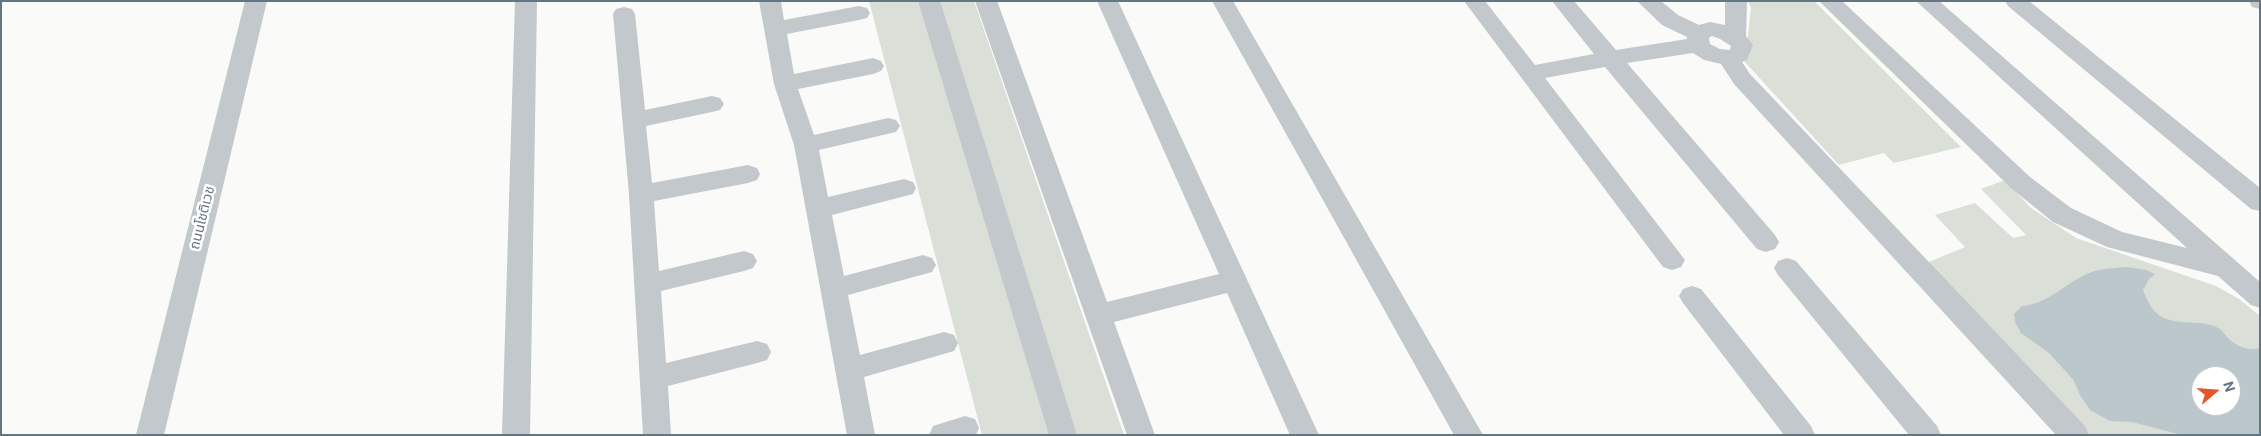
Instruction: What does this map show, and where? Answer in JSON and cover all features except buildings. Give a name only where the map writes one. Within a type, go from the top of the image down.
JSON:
[{"type":"street","name":"ถนนโชติเวช","points":[[150,435],[256,1]]},
{"type":"street","points":[[516,435],[526,1]]},
{"type":"street","points":[[770,1],[785,84],[806,145],[861,435]]},
{"type":"street","points":[[928,1],[1063,435]]},
{"type":"street","points":[[986,1],[1142,435]]},
{"type":"street","points":[[1107,1],[1233,281],[1305,435]]},
{"type":"street","points":[[1222,1],[1469,435]]},
{"type":"street","points":[[1474,1],[1672,260]]},
{"type":"street","points":[[1562,1],[1766,242]]},
{"type":"street","points":[[1648,1],[1698,40]]},
{"type":"street","points":[[1732,47],[1736,1]]},
{"type":"street","points":[[1831,4],[1859,1]]},
{"type":"street","points":[[1926,1],[2260,298]]},
{"type":"street","points":[[2015,1],[2260,202]]},
{"type":"street","points":[[1831,4],[2021,183],[2062,215],[2116,240],[2229,269]]},
{"type":"street","points":[[775,29],[859,13]]},
{"type":"street","points":[[624,14],[641,194],[657,435]]},
{"type":"street","points":[[1529,74],[1698,40],[1710,29],[1723,30],[1732,47],[1742,78],[2075,435]]},
{"type":"street","points":[[785,84],[873,66]]},
{"type":"street","points":[[634,120],[712,104]]},
{"type":"street","points":[[806,145],[888,126]]},
{"type":"street","points":[[641,194],[748,174]]},
{"type":"street","points":[[818,209],[904,188]]},
{"type":"street","points":[[647,284],[744,260]]},
{"type":"street","points":[[833,289],[923,265]]},
{"type":"street","points":[[1787,268],[1927,435]]},
{"type":"street","points":[[1098,314],[1233,281]]},
{"type":"street","points":[[1692,296],[1801,435]]},
{"type":"street","points":[[849,370],[944,343]]},
{"type":"street","points":[[653,378],[757,352]]},
{"type":"shaded area","points":[[869,1],[974,1],[1124,435],[982,435]]},
{"type":"shaded area","points":[[1748,1],[1814,1],[1961,147],[1894,163],[1884,153],[1839,165],[1745,62],[1751,8]]},
{"type":"shaded area","points":[[2005,180],[2031,208],[2076,238],[2216,286],[2239,299],[2260,316],[2260,435],[2087,435],[1924,264],[1965,247],[1935,215],[1975,203],[2013,238],[2026,235],[1981,189]]},
{"type":"shaded area","points":[[2127,267],[2146,270],[2155,274],[2149,279],[2143,290],[2157,314],[2175,321],[2213,326],[2221,330],[2239,346],[2247,349],[2260,348],[2260,435],[2182,435],[2132,422],[2110,421],[2090,410],[2080,395],[2074,381],[2061,366],[2049,353],[2021,333],[2015,322],[2014,314],[2022,306],[2041,301],[2083,276],[2105,269]]}]
